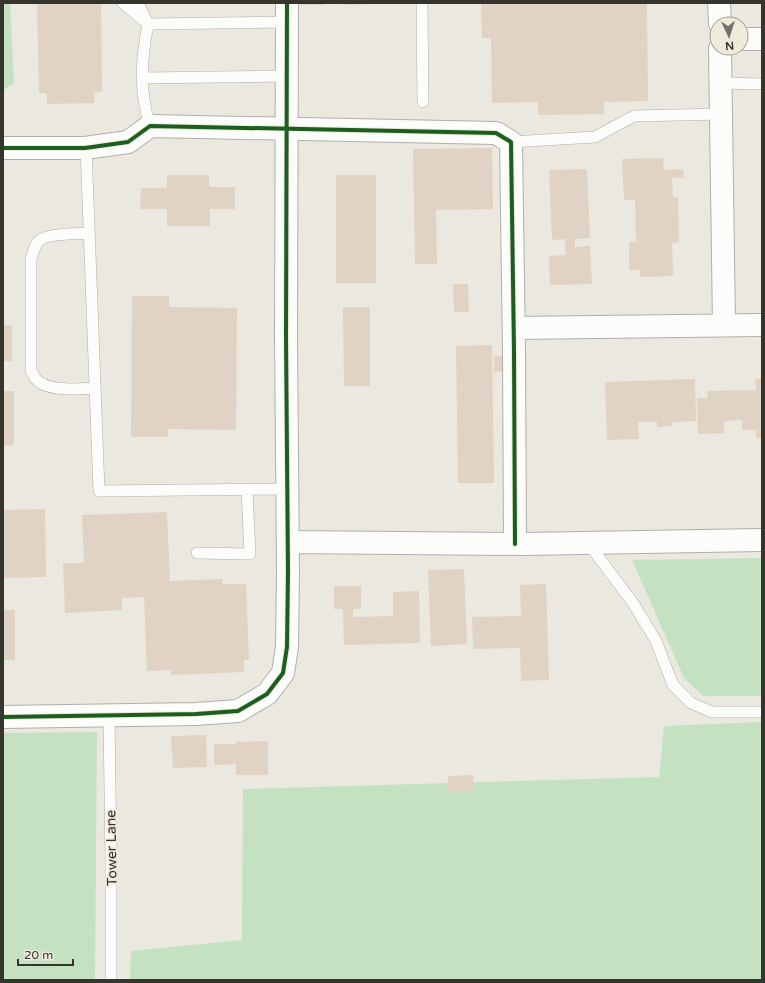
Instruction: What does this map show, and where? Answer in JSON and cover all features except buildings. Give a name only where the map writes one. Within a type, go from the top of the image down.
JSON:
[{"type":"street","points":[[719,3],[720,16]]},
{"type":"street","points":[[3,717],[196,714],[238,711],[267,694],[283,674],[287,648],[288,542],[286,336],[288,128],[287,12]]},
{"type":"street","points":[[749,39],[762,39]]},
{"type":"street","points":[[720,56],[724,325]]},
{"type":"street","points":[[3,148],[86,147],[128,142],[150,126],[496,133],[511,142],[514,328],[514,544]]},
{"type":"street","points":[[514,328],[762,325]]},
{"type":"street","points":[[288,542],[514,544],[762,540]]},
{"type":"lane","points":[[123,3],[148,24],[287,12]]},
{"type":"lane","points":[[138,3],[148,24],[142,64],[142,78],[144,107],[150,126]]},
{"type":"lane","points":[[422,3],[423,102]]},
{"type":"lane","points":[[142,78],[288,76]]},
{"type":"lane","points":[[720,83],[762,84]]},
{"type":"lane","points":[[511,142],[595,137],[634,116],[721,114]]},
{"type":"lane","points":[[86,147],[99,491],[287,489]]},
{"type":"lane","points":[[89,232],[50,236],[39,240],[34,249],[31,259],[32,370],[37,380],[49,387],[65,389],[95,388]]},
{"type":"lane","points":[[197,552],[250,554],[247,490]]},
{"type":"lane","points":[[588,543],[633,603],[656,641],[673,685],[691,703],[712,712],[762,712]]},
{"type":"lane","name":"Tower Lane","points":[[109,716],[111,980]]},
{"type":"green space","points":[[3,3],[10,3],[14,83],[3,91]]},
{"type":"green space","points":[[762,558],[762,696],[703,696],[684,678],[632,560]]},
{"type":"green space","points":[[762,722],[762,980],[130,980],[131,951],[242,940],[243,789],[659,777],[664,726]]},
{"type":"green space","points":[[97,732],[95,980],[3,980],[3,733]]},
{"type":"cycle path","points":[[3,717],[196,714],[238,711],[267,694],[283,673],[287,647],[288,572],[286,336],[287,3]]},
{"type":"cycle path","points":[[3,148],[85,148],[128,142],[150,126],[496,133],[511,142],[515,544]]}]
